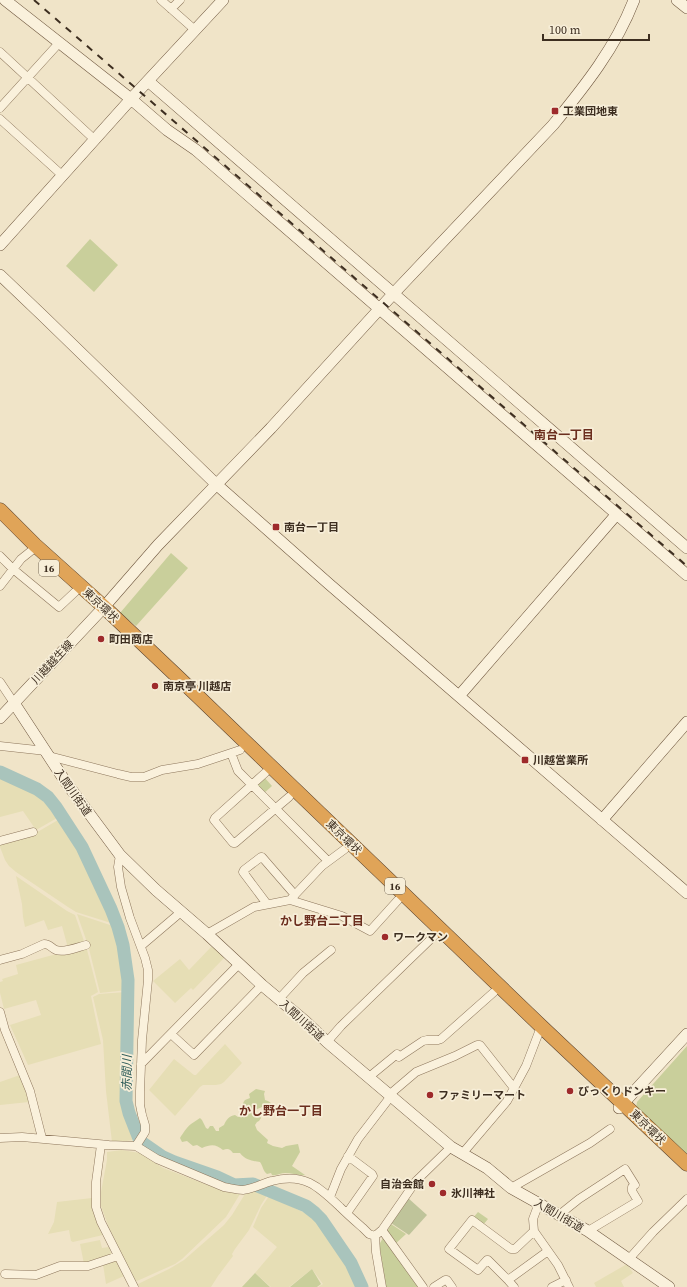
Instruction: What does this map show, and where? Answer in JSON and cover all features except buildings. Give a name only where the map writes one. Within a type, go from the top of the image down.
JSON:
[{"type":"highway","name":"東京環状","points":[[0,510],[195,705],[236,751],[265,773],[494,992],[687,1164]]},
{"type":"highway","name":"東京環状","points":[[0,522],[75,592],[100,610],[543,1028],[687,1175]]},
{"type":"street","points":[[5,0],[131,99],[176,138],[196,150],[687,575]]},
{"type":"street","points":[[161,0],[195,30]]},
{"type":"street","points":[[171,9],[180,0]]},
{"type":"street","points":[[0,245],[222,0]]},
{"type":"street","name":"川越越生線","points":[[0,718],[100,610],[158,544],[271,428],[394,293],[553,124],[574,99],[607,54],[627,18],[634,0]]},
{"type":"street","points":[[677,0],[687,8]]},
{"type":"street","points":[[0,108],[59,43]]},
{"type":"street","points":[[0,52],[95,140]]},
{"type":"street","points":[[148,81],[687,548]]},
{"type":"street","points":[[0,119],[63,176]]},
{"type":"street","points":[[0,275],[216,484],[323,579],[687,893]]},
{"type":"street","points":[[459,696],[616,515]]},
{"type":"street","points":[[0,586],[13,569],[31,551]]},
{"type":"street","points":[[0,556],[13,569],[60,607],[75,592]]},
{"type":"street","name":"入間川街道","points":[[0,682],[83,807],[120,856],[262,985],[451,1147],[487,1168],[511,1188],[588,1231],[669,1287]]},
{"type":"street","points":[[602,820],[687,722]]},
{"type":"street","points":[[0,746],[48,754],[131,777],[144,777],[162,770],[198,764],[236,751],[238,771],[328,861]]},
{"type":"street","points":[[265,773],[214,820],[233,843],[235,843],[276,810],[289,797]]},
{"type":"street","points":[[0,841],[33,832]]},
{"type":"street","points":[[207,934],[254,907],[285,902],[293,898],[328,861],[345,849]]},
{"type":"street","points":[[120,856],[118,867],[120,881],[130,918],[145,958],[148,980],[141,1064],[140,1105],[145,1125],[145,1132],[139,1141]]},
{"type":"street","points":[[267,904],[243,872],[261,857],[293,898],[342,916],[370,931],[398,900]]},
{"type":"street","points":[[141,946],[182,912]]},
{"type":"street","points":[[327,1042],[341,1026],[436,935]]},
{"type":"street","points":[[0,960],[22,954],[44,944],[47,944],[58,951],[86,945]]},
{"type":"street","points":[[279,999],[302,973],[331,950]]},
{"type":"street","points":[[141,1064],[239,964]]},
{"type":"street","points":[[171,1034],[194,1055],[262,985]]},
{"type":"street","points":[[368,1077],[396,1054],[399,1057],[427,1040],[441,1039],[494,992]]},
{"type":"street","points":[[0,1012],[5,1030],[30,1091],[42,1138]]},
{"type":"street","points":[[462,1154],[502,1108],[526,1066],[539,1032]]},
{"type":"street","points":[[621,1106],[687,1034]]},
{"type":"street","points":[[330,1197],[341,1169],[358,1139],[390,1096],[416,1072],[480,1045],[514,1088]]},
{"type":"street","points":[[511,1188],[590,1143],[610,1129]]},
{"type":"street","points":[[0,1138],[42,1138],[101,1145],[139,1141]]},
{"type":"street","points":[[139,1141],[157,1159],[224,1187],[243,1190],[282,1179],[303,1180],[314,1184],[370,1234],[379,1233]]},
{"type":"street","points":[[101,1145],[96,1182],[96,1207],[101,1222],[131,1286]]},
{"type":"street","points":[[382,1287],[376,1252],[379,1233],[416,1181],[451,1147]]},
{"type":"street","points":[[346,1213],[373,1176],[348,1156]]},
{"type":"street","points":[[559,1215],[579,1199],[625,1169],[634,1185],[632,1191],[638,1202],[588,1231]]},
{"type":"street","points":[[629,1259],[653,1232],[687,1200]]},
{"type":"street","points":[[539,1203],[533,1219],[534,1231],[558,1265],[568,1284],[552,1287]]},
{"type":"street","points":[[514,1287],[488,1260],[486,1260],[478,1270],[449,1249],[472,1220],[511,1249],[515,1249],[534,1231]]},
{"type":"street","points":[[379,1233],[422,1287]]},
{"type":"street","points":[[508,1280],[548,1251]]},
{"type":"street","points":[[5,1274],[36,1275],[60,1266],[88,1266],[118,1256]]},
{"type":"street","points":[[434,1287],[445,1280],[447,1280],[452,1287]]},
{"type":"shaded area","points":[[0,776],[38,796],[57,818],[36,830],[23,811],[0,817]]},
{"type":"shaded area","points":[[58,820],[78,848],[111,923],[76,912],[16,872],[5,860],[0,843],[34,834]]},
{"type":"shaded area","points":[[16,876],[75,915],[85,944],[68,948],[62,926],[48,930],[44,920],[25,927]]},
{"type":"shaded area","points":[[77,914],[116,927],[124,960],[127,990],[100,993],[88,945]]},
{"type":"shaded area","points":[[86,946],[98,992],[91,996],[101,1044],[28,1065],[10,1025],[41,1015],[36,1000],[4,1009],[0,993],[0,982],[3,981],[2,979],[18,974],[16,965]]},
{"type":"shaded area","points":[[212,946],[225,957],[193,990],[191,988],[175,1003],[153,981],[180,959],[189,970]]},
{"type":"shaded area","points":[[126,992],[126,1046],[123,1088],[126,1109],[135,1134],[132,1140],[112,1142],[106,1091],[103,1040],[93,997],[99,994]]},
{"type":"shaded area","points":[[225,1044],[242,1063],[221,1084],[203,1085],[200,1087],[175,1116],[149,1090],[174,1059],[196,1075]]},
{"type":"shaded area","points":[[20,1075],[29,1102],[0,1105],[0,1082]]},
{"type":"shaded area","points":[[122,1150],[140,1153],[163,1168],[226,1192],[240,1194],[226,1217],[182,1259],[175,1264],[137,1281],[135,1280],[109,1228],[101,1206],[101,1192],[107,1152]]},
{"type":"shaded area","points":[[258,1190],[268,1194],[249,1230],[211,1287],[139,1287],[138,1284],[184,1260],[224,1225],[245,1194]]},
{"type":"shaded area","points":[[269,1196],[307,1214],[314,1219],[349,1267],[359,1287],[318,1287],[323,1284],[312,1269],[289,1287],[271,1287],[255,1273],[277,1247],[253,1227],[261,1208]]},
{"type":"shaded area","points":[[92,1198],[96,1220],[103,1235],[73,1242],[71,1241],[69,1230],[48,1234],[54,1222],[57,1202]]},
{"type":"shaded area","points":[[100,1240],[102,1248],[109,1247],[112,1256],[84,1264],[80,1244]]},
{"type":"shaded area","points":[[116,1260],[124,1276],[106,1284],[103,1264]]},
{"type":"shaded area","points":[[627,1264],[633,1273],[621,1281],[624,1287],[596,1287],[594,1283]]},
{"type":"green space","points":[[90,239],[118,265],[94,292],[66,266]]},
{"type":"green space","points":[[171,553],[188,568],[136,626],[120,613]]},
{"type":"green space","points":[[264,777],[272,786],[263,794],[255,786]]},
{"type":"green space","points":[[687,1046],[687,1155],[636,1108],[637,1102]]},
{"type":"green space","points":[[256,1089],[265,1091],[265,1100],[271,1103],[270,1108],[267,1110],[263,1109],[262,1107],[253,1112],[261,1118],[255,1125],[257,1130],[268,1140],[267,1143],[273,1146],[282,1148],[298,1144],[300,1152],[292,1166],[305,1175],[285,1173],[276,1175],[272,1175],[271,1173],[267,1174],[260,1162],[247,1159],[240,1153],[233,1153],[228,1149],[223,1150],[211,1145],[202,1148],[197,1145],[193,1146],[187,1141],[182,1142],[180,1138],[185,1130],[200,1118],[206,1128],[208,1129],[210,1126],[213,1126],[216,1131],[219,1131],[219,1128],[224,1125],[229,1117],[235,1115],[238,1117],[242,1116],[246,1113],[243,1112],[243,1103],[245,1100],[250,1098],[249,1094]]},
{"type":"green space","points":[[408,1198],[427,1215],[409,1235],[391,1223]]},
{"type":"green space","points":[[478,1212],[488,1219],[483,1225],[473,1218]]},
{"type":"green space","points":[[391,1224],[406,1234],[394,1245],[387,1232]]},
{"type":"green space","points":[[383,1238],[420,1287],[386,1287],[380,1249],[380,1243]]},
{"type":"green space","points":[[312,1269],[321,1284],[317,1287],[290,1287]]},
{"type":"green space","points":[[255,1273],[270,1287],[242,1287]]},
{"type":"waterway","name":"赤間川","points":[[0,772],[37,789],[48,797],[56,807],[82,847],[118,927],[123,945],[128,980],[126,1101],[140,1141],[163,1157],[174,1162],[217,1177],[234,1185],[253,1184],[306,1206],[321,1219],[351,1263],[362,1287]]},
{"type":"railway","points":[[34,0],[687,566]]},
{"type":"place","name":"工業団地東","points":[[555,111]]},
{"type":"place","name":"南台一丁目","points":[[276,527]]},
{"type":"place","name":"町田商店","points":[[101,639]]},
{"type":"place","name":"南京亭 川越店","points":[[155,686]]},
{"type":"place","name":"川越営業所","points":[[525,760]]},
{"type":"place","name":"ワークマン","points":[[385,937]]},
{"type":"place","name":"びっくりドンキー","points":[[570,1091]]},
{"type":"place","name":"ファミリーマート","points":[[430,1095]]},
{"type":"place","name":"自治会館","points":[[432,1184]]},
{"type":"place","name":"氷川神社","points":[[443,1193]]},
{"type":"district","name":"南台一丁目","points":[[564,435]]},
{"type":"district","name":"かし野台二丁目","points":[[322,921]]},
{"type":"district","name":"かし野台一丁目","points":[[281,1111]]}]
